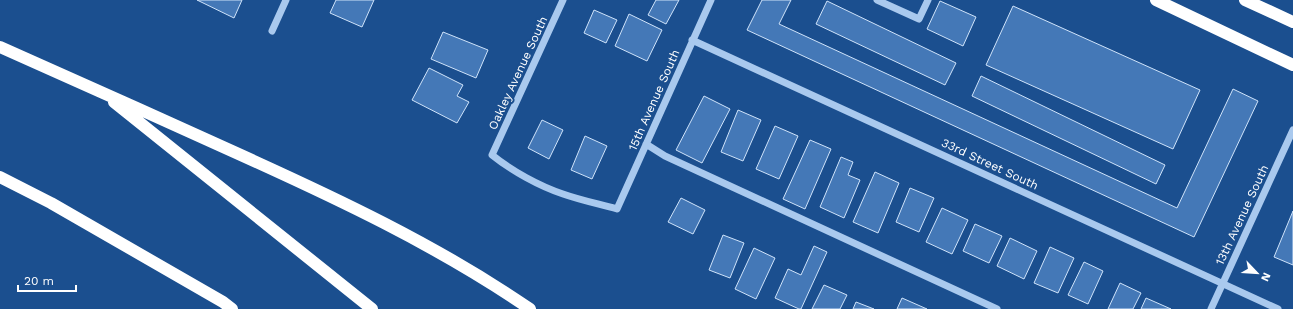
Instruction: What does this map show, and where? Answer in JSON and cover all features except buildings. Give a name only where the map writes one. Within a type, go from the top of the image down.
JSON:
[{"type":"highway","points":[[1156,0],[1293,65]]},
{"type":"highway","points":[[1245,0],[1293,22]]},
{"type":"highway","points":[[0,47],[282,174],[411,236],[502,289],[530,309]]},
{"type":"highway","points":[[99,91],[372,309]]},
{"type":"highway","points":[[0,177],[51,203],[223,302],[232,309]]},
{"type":"street","points":[[272,31],[286,0]]},
{"type":"street","name":"Oakley Avenue South","points":[[563,0],[492,155],[525,177],[563,194],[617,209]]},
{"type":"street","name":"15th Avenue South","points":[[617,209],[711,0]]},
{"type":"street","points":[[877,0],[918,19],[928,0]]},
{"type":"street","name":"33rd Street South","points":[[692,40],[1278,309]]},
{"type":"street","name":"13th Avenue South","points":[[1211,309],[1293,130]]},
{"type":"street","points":[[646,144],[665,156],[998,309]]}]
